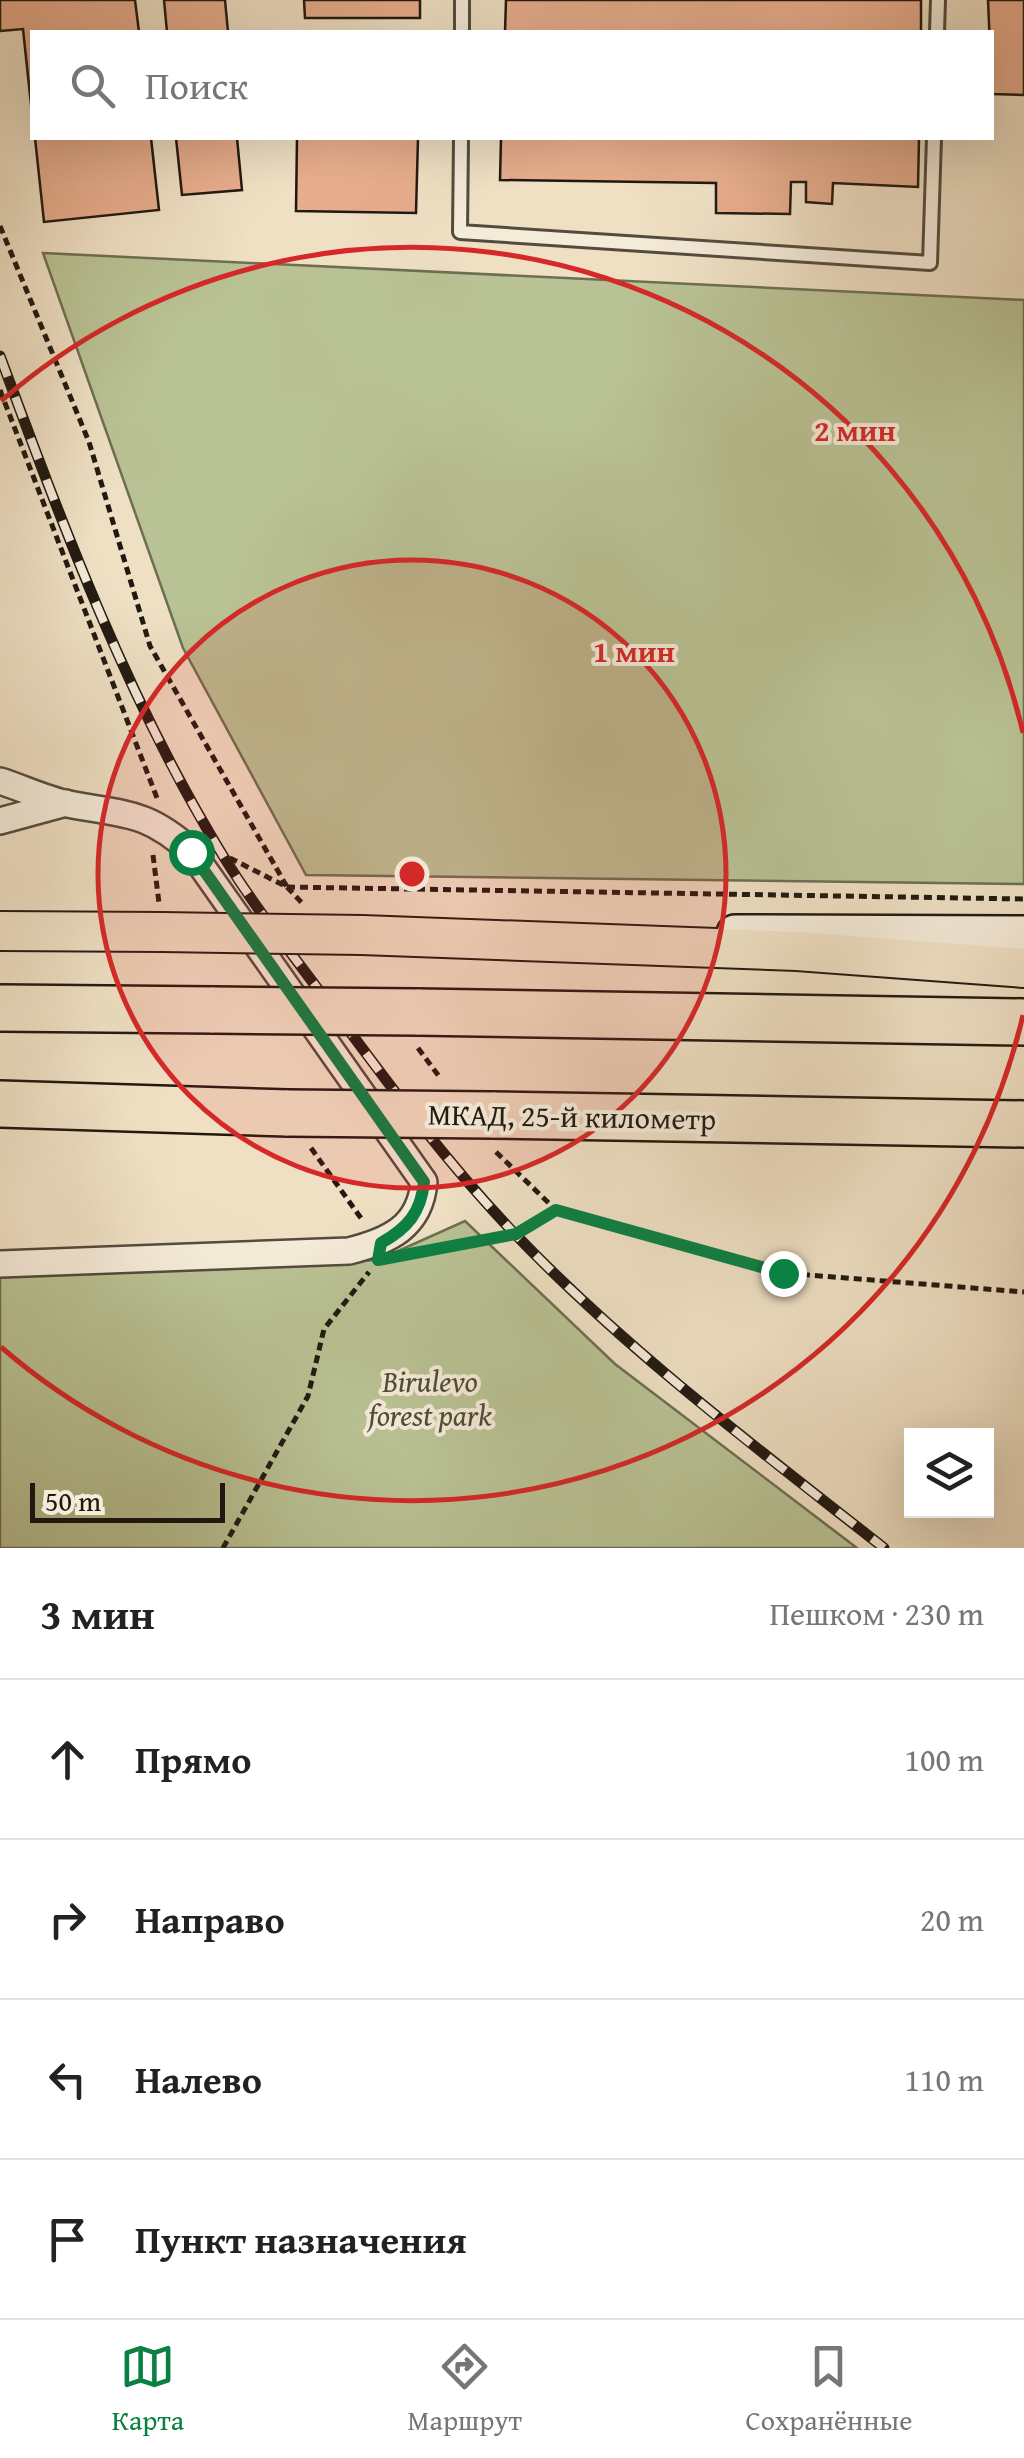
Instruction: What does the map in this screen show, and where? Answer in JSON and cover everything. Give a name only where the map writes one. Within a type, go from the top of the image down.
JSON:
[{"type":"highway","points":[[0,1008],[1024,1022]]},
{"type":"highway","name":"МКАД, 25-й километр","points":[[0,1104],[288,1113],[1024,1124]]},
{"type":"main road","points":[[0,931],[503,938],[797,950],[1024,968]]},
{"type":"street","points":[[0,781],[66,804],[122,810],[149,821],[191,852],[424,1182],[422,1203],[411,1221],[380,1251],[0,1264]]},
{"type":"street","points":[[0,821],[66,804]]},
{"type":"street","points":[[503,938],[859,930],[1024,934]]},
{"type":"lane","points":[[462,0],[462,30]]},
{"type":"lane","points":[[937,30],[938,0]]},
{"type":"lane","points":[[461,140],[460,232],[930,264],[934,140]]},
{"type":"path","points":[[0,226],[89,442],[150,646],[287,887]]},
{"type":"path","points":[[0,390],[160,806],[149,821]]},
{"type":"path","points":[[222,854],[287,887],[1024,899]]},
{"type":"path","points":[[288,1113],[356,1213]]},
{"type":"path","points":[[222,1548],[308,1396],[324,1329],[380,1251],[516,1234],[556,1210],[783,1273],[1024,1292]]},
{"type":"green space","points":[[43,253],[1024,300],[1024,884],[306,875],[183,648]]},
{"type":"green space","name":"Birulevo forest park","points":[[465,1221],[615,1364],[857,1548],[0,1548],[0,1275],[378,1260]]},
{"type":"building","points":[[0,0],[135,0],[139,30],[30,30],[30,95],[23,29],[0,31]]},
{"type":"building","points":[[164,0],[225,0],[228,30],[167,30]]},
{"type":"building","points":[[304,0],[420,0],[420,18],[305,18]]},
{"type":"building","points":[[506,0],[921,0],[921,30],[505,30]]},
{"type":"building","points":[[988,0],[1024,0],[1024,95],[994,94],[994,30],[989,30]]},
{"type":"building","points":[[35,140],[151,140],[159,210],[44,222]]},
{"type":"building","points":[[176,140],[237,140],[242,190],[182,195]]},
{"type":"building","points":[[297,140],[418,140],[416,213],[296,211]]},
{"type":"building","points":[[501,140],[919,140],[918,187],[833,183],[832,204],[806,202],[806,182],[791,182],[790,214],[716,213],[716,183],[500,180]]},
{"type":"railway","points":[[0,356],[99,611],[156,735],[235,874],[276,933],[420,1124],[514,1233],[647,1358],[884,1548]]},
{"type":"route","points":[[191,852],[424,1182],[422,1203],[411,1221],[381,1243],[378,1260],[516,1234],[556,1210],[783,1273]]}]
